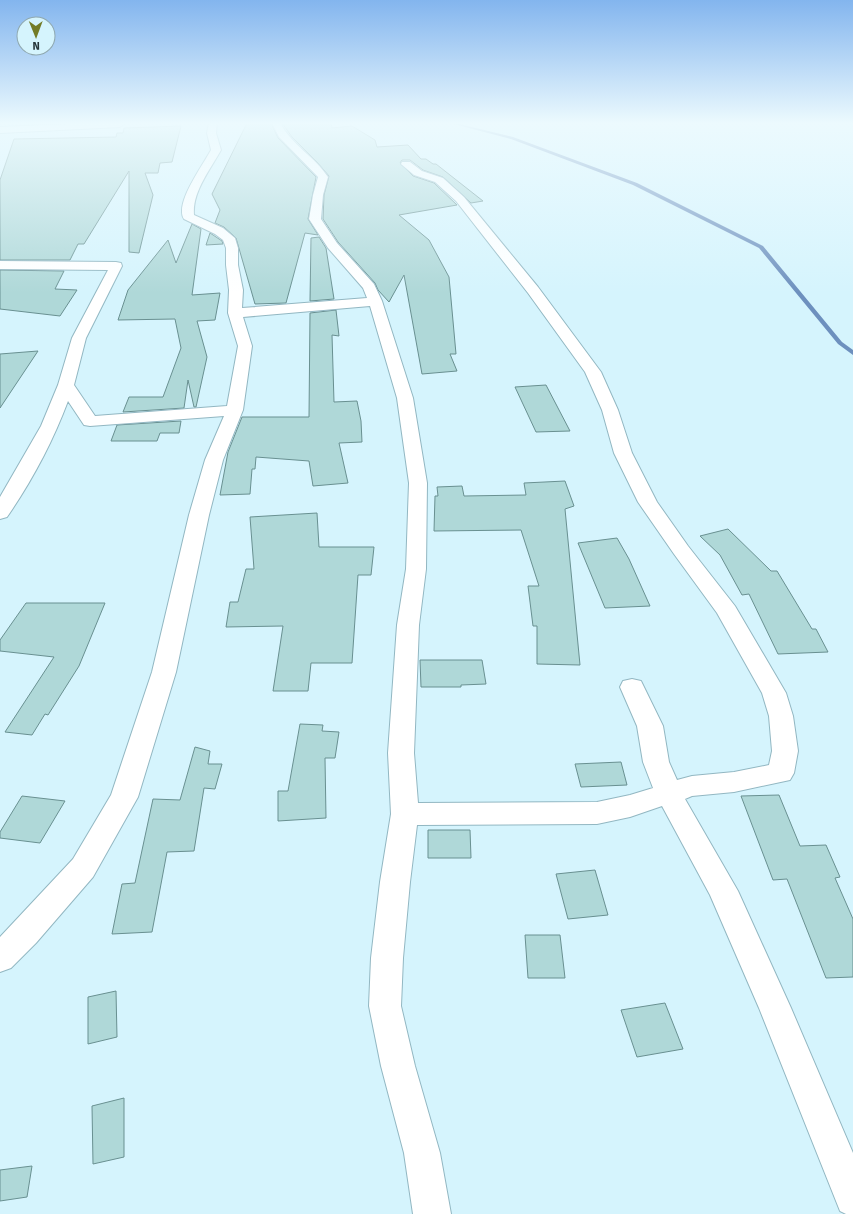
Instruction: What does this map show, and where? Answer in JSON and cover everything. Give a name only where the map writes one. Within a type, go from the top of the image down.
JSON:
[{"type":"street","points":[[0,958],[83,868],[124,797],[164,672],[199,515],[214,460],[235,410],[245,346],[235,313],[236,290],[232,265],[232,248],[229,238],[219,231],[188,218],[187,210],[200,180]]},
{"type":"street","points":[[322,180],[318,195],[315,219],[332,245],[369,287],[405,398],[418,484],[416,569],[408,625],[401,753],[404,814],[389,943],[385,1006],[398,1066],[422,1153],[432,1214]]},
{"type":"street","points":[[404,814],[597,813],[630,806],[692,786],[734,782],[781,773],[785,751],[781,716],[774,693],[727,611],[681,550],[648,502],[622,453],[610,410],[593,372],[533,290],[460,199],[438,180]]},
{"type":"street","points":[[0,265],[116,266],[79,338],[66,385],[50,426],[0,513]]},
{"type":"street","points":[[235,313],[374,301]]},
{"type":"street","points":[[66,385],[90,421],[235,410]]},
{"type":"street","points":[[632,687],[650,726],[656,762],[669,794],[723,891],[775,1008],[853,1198]]},
{"type":"building","points":[[0,180],[124,180],[84,244],[78,244],[70,260],[0,260]]},
{"type":"building","points":[[129,180],[147,180],[153,195],[139,253],[129,252]]},
{"type":"building","points":[[219,180],[315,180],[308,219],[318,235],[305,233],[286,303],[255,304],[236,238],[224,227],[215,223],[220,210],[212,194]]},
{"type":"building","points":[[328,180],[424,180],[434,183],[457,205],[399,215],[429,240],[449,277],[456,354],[450,354],[457,371],[422,374],[404,275],[389,302],[378,290],[375,283],[338,242],[323,219],[324,195]]},
{"type":"building","points":[[446,180],[456,180],[483,201],[471,203]]},
{"type":"building","points":[[192,224],[201,229],[192,295],[220,293],[215,320],[197,321],[207,357],[196,407],[194,407],[188,380],[184,408],[123,412],[129,397],[163,397],[181,348],[175,319],[118,320],[128,290],[168,240],[176,263]]},
{"type":"building","points":[[210,233],[222,241],[223,244],[206,245]]},
{"type":"building","points":[[319,237],[326,248],[334,299],[310,301],[311,238]]},
{"type":"building","points":[[0,270],[64,271],[55,289],[77,290],[60,316],[0,309]]},
{"type":"building","points":[[336,310],[339,336],[332,335],[334,402],[357,401],[361,421],[362,442],[339,443],[348,483],[313,486],[309,461],[256,457],[255,469],[252,469],[250,494],[220,495],[228,452],[242,417],[309,417],[310,313]]},
{"type":"building","points":[[38,351],[0,408],[0,354]]},
{"type":"building","points":[[546,385],[570,431],[536,432],[515,387]]},
{"type":"building","points":[[181,421],[179,433],[160,433],[157,441],[111,441],[117,425]]},
{"type":"building","points":[[565,481],[574,506],[565,509],[580,665],[537,664],[537,626],[533,626],[528,586],[539,586],[521,530],[434,531],[435,496],[438,496],[437,487],[462,486],[464,496],[526,495],[524,483]]},
{"type":"building","points":[[317,513],[319,547],[374,547],[371,575],[358,575],[352,663],[311,663],[308,691],[273,691],[283,626],[226,627],[230,602],[238,602],[246,569],[254,569],[250,517]]},
{"type":"building","points":[[728,529],[771,571],[777,571],[812,629],[816,629],[828,652],[778,654],[749,594],[742,595],[720,555],[700,536]]},
{"type":"building","points":[[617,538],[629,559],[650,606],[605,608],[578,543]]},
{"type":"building","points":[[26,603],[105,603],[79,666],[48,715],[45,714],[32,735],[5,732],[54,657],[0,651],[0,640]]},
{"type":"building","points":[[420,660],[482,660],[486,684],[461,685],[461,687],[421,687]]},
{"type":"building","points":[[300,724],[323,725],[322,731],[339,732],[335,758],[325,758],[326,818],[278,821],[278,791],[288,791]]},
{"type":"building","points":[[195,747],[210,751],[208,764],[222,764],[215,789],[204,788],[194,851],[167,852],[152,932],[112,934],[122,884],[135,883],[153,799],[180,800]]},
{"type":"building","points":[[621,762],[627,785],[581,787],[575,764]]},
{"type":"building","points":[[779,795],[800,846],[826,845],[840,877],[835,878],[853,919],[853,977],[826,978],[787,879],[773,880],[741,796]]},
{"type":"building","points":[[22,796],[65,801],[40,843],[0,838],[0,832]]},
{"type":"building","points":[[428,830],[470,830],[471,858],[428,858]]},
{"type":"building","points":[[595,870],[608,915],[568,919],[556,874]]},
{"type":"building","points":[[525,935],[560,935],[565,978],[528,978]]},
{"type":"building","points":[[116,991],[117,1037],[88,1044],[88,997]]},
{"type":"building","points":[[665,1003],[683,1049],[637,1057],[621,1010]]},
{"type":"building","points":[[124,1098],[124,1157],[93,1164],[92,1106]]},
{"type":"building","points":[[32,1166],[27,1197],[0,1201],[0,1170]]},
{"type":"waterway","points":[[623,180],[635,184],[761,247],[840,343],[853,353]]}]
